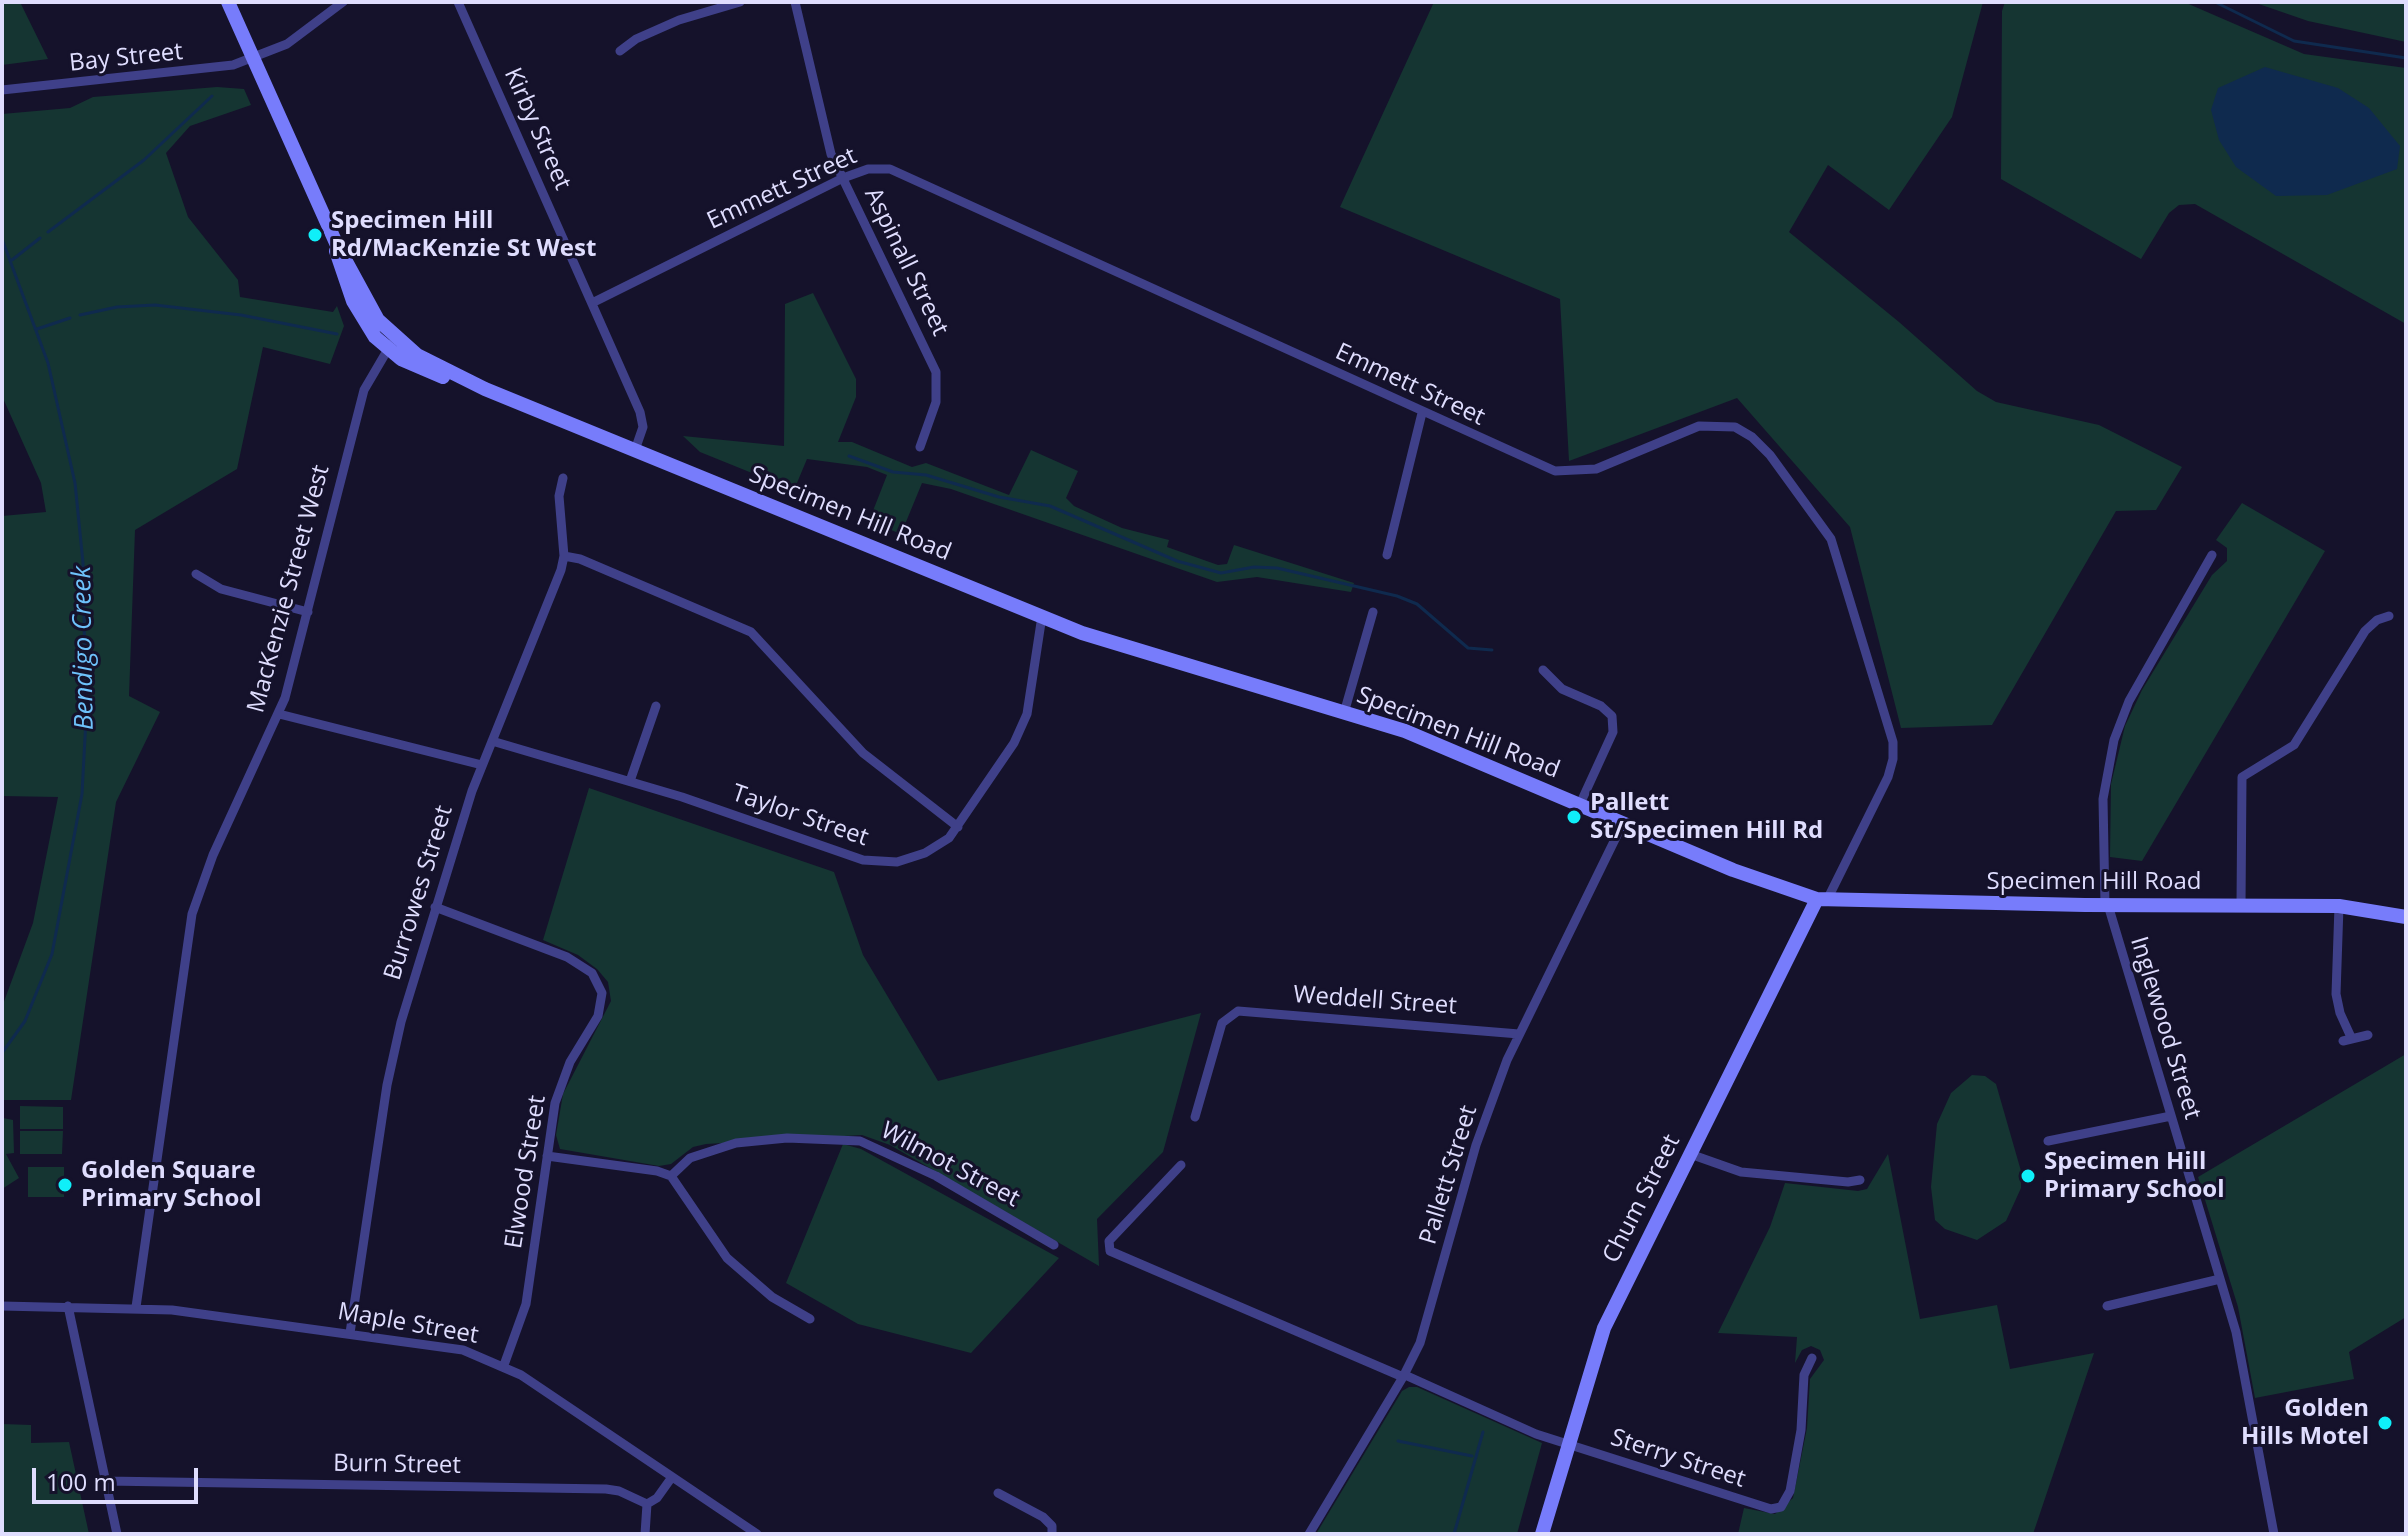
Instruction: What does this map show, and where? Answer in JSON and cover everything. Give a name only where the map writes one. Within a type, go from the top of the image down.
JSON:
[{"type":"main road","points":[[228,2],[336,243],[347,257],[391,344]]},
{"type":"main road","name":"Specimen Hill Road","points":[[391,344],[485,389],[1042,616],[1125,648],[1436,743],[1733,870],[1822,900],[2339,906],[2406,917]]},
{"type":"main road","name":"Chum Street","points":[[1542,1534],[1604,1328],[1822,900]]},
{"type":"street","name":"Bay Street","points":[[2,90],[204,70],[253,59],[287,44],[343,2]]},
{"type":"street","name":"Kirby Street","points":[[458,2],[643,421],[635,450]]},
{"type":"street","points":[[620,51],[636,39],[679,20],[715,12],[740,2]]},
{"type":"street","name":"Aspinall Street","points":[[795,2],[821,124],[843,178],[936,372],[936,402],[920,447]]},
{"type":"street","name":"Emmett Street","points":[[592,303],[843,178],[880,168],[910,175],[1422,413],[1555,471],[1596,469],[1699,426],[1719,424],[1735,427],[1752,437],[1770,455],[1831,539],[1893,742],[1893,759],[1888,777],[1822,900]]},
{"type":"street","name":"MacKenzie Street West","points":[[136,1307],[192,914],[213,855],[279,714],[364,390],[391,344]]},
{"type":"street","points":[[1387,555],[1422,413]]},
{"type":"street","name":"Burrowes Street","points":[[350,1333],[387,1085],[401,1022],[482,765],[564,556],[558,509],[563,478]]},
{"type":"street","name":"Inglewood Street","points":[[2212,555],[2129,701],[2114,740],[2103,799],[2107,905],[2236,1332],[2274,1534]]},
{"type":"street","points":[[564,556],[580,559],[751,632],[863,753],[958,827]]},
{"type":"street","points":[[196,574],[221,589],[308,612]]},
{"type":"street","points":[[1344,713],[1373,612]]},
{"type":"street","name":"Taylor Street","points":[[492,741],[630,781],[873,862],[897,862],[925,853],[949,838],[1022,727],[1042,616]]},
{"type":"street","points":[[2241,905],[2242,777],[2294,745],[2365,631],[2377,620],[2389,616]]},
{"type":"street","points":[[1543,670],[1562,689],[1601,706],[1612,716],[1613,732],[1580,804]]},
{"type":"street","points":[[630,781],[656,706]]},
{"type":"street","points":[[279,714],[482,765]]},
{"type":"street","name":"Pallett Street","points":[[1309,1534],[1404,1376],[1425,1330],[1476,1145],[1519,1034],[1623,823]]},
{"type":"street","points":[[2339,906],[2336,994],[2340,1013],[2347,1039],[2368,1035]]},
{"type":"street","name":"Elwood Street","points":[[435,907],[567,957],[599,982],[602,1004],[562,1083],[547,1156],[526,1304],[504,1365]]},
{"type":"street","name":"Weddell Street","points":[[1195,1117],[1222,1023],[1228,1015],[1238,1011],[1519,1034]]},
{"type":"street","points":[[2048,1141],[2171,1116]]},
{"type":"street","name":"Wilmot Street","points":[[671,1176],[690,1158],[736,1143],[787,1138],[860,1141],[936,1176],[1054,1245]]},
{"type":"street","points":[[1690,1154],[1741,1172],[1848,1182],[1860,1180]]},
{"type":"street","points":[[547,1156],[657,1171],[671,1176],[727,1258],[772,1297],[810,1319]]},
{"type":"street","points":[[1181,1165],[1109,1241],[1108,1248],[1113,1254],[1568,1445]]},
{"type":"street","points":[[2107,1306],[2220,1279]]},
{"type":"street","name":"Maple Street","points":[[2,1306],[136,1307],[463,1350],[504,1365],[757,1534]]},
{"type":"street","points":[[68,1306],[117,1534]]},
{"type":"street","name":"Sterry Street","points":[[1568,1445],[1764,1508],[1776,1509],[1785,1502],[1790,1491],[1801,1430],[1804,1375],[1812,1358]]},
{"type":"street","points":[[645,1534],[647,1504],[657,1498],[672,1477]]},
{"type":"street","name":"Burn Street","points":[[106,1481],[606,1489],[619,1491],[647,1504]]},
{"type":"street","points":[[998,1493],[1043,1517],[1052,1526],[1052,1534]]},
{"type":"green space","points":[[2,2],[20,2],[48,59],[2,65]]},
{"type":"green space","points":[[1434,2],[1983,2],[1952,117],[1889,210],[1828,165],[1789,232],[1977,391],[1996,402],[2099,425],[2182,467],[2156,510],[2116,511],[1992,725],[1901,728],[1850,527],[1737,398],[1569,461],[1560,299],[1340,207]]},
{"type":"green space","points":[[2005,2],[2184,2],[2304,54],[2406,68],[2406,324],[2195,204],[2179,205],[2169,213],[2141,259],[2001,179],[2002,11]]},
{"type":"green space","points":[[2253,2],[2406,2],[2406,42],[2308,21]]},
{"type":"green space","points":[[217,87],[244,89],[251,105],[190,126],[166,153],[188,217],[238,280],[240,297],[333,312],[337,306],[344,326],[330,364],[263,347],[237,469],[135,530],[129,696],[160,712],[116,802],[71,1100],[2,1100],[2,1007],[33,923],[58,797],[2,796],[2,516],[46,512],[41,483],[2,396],[2,114],[70,108],[93,97]]},
{"type":"green space","points":[[813,293],[856,379],[856,397],[838,442],[852,442],[912,467],[926,463],[1009,495],[1031,450],[1078,471],[1066,498],[1074,506],[1122,528],[1169,540],[1167,547],[1218,565],[1227,564],[1234,545],[1354,583],[1351,592],[1257,577],[1217,582],[951,489],[922,483],[901,534],[869,521],[887,475],[867,467],[807,459],[794,490],[700,452],[683,436],[784,446],[785,304]]},
{"type":"green space","points":[[2242,503],[2325,551],[2142,861],[2110,857],[2111,784],[2125,726],[2142,690],[2212,575],[2227,561],[2227,548],[2216,540]]},
{"type":"green space","points":[[589,788],[834,872],[863,955],[938,1081],[1201,1013],[1163,1152],[1097,1219],[1099,1266],[890,1145],[862,1135],[706,1144],[693,1147],[671,1164],[659,1166],[560,1149],[556,1135],[563,1094],[611,1001],[608,982],[597,969],[578,955],[543,940]]},
{"type":"green space","points":[[2406,1054],[2406,1317],[2349,1352],[2354,1379],[2255,1398],[2238,1307],[2198,1177]]},
{"type":"green space","points":[[1972,1075],[1985,1076],[1996,1084],[2021,1171],[2021,1188],[2006,1221],[1977,1240],[1945,1229],[1935,1220],[1931,1187],[1937,1124],[1951,1093]]},
{"type":"green space","points":[[20,1106],[63,1107],[63,1129],[20,1129]]},
{"type":"green space","points":[[3,1118],[13,1120],[14,1153],[6,1154],[19,1178],[2,1189]]},
{"type":"green space","points":[[20,1131],[63,1131],[62,1154],[20,1154]]},
{"type":"green space","points":[[843,1144],[861,1149],[1059,1258],[971,1353],[858,1324],[786,1283]]},
{"type":"green space","points":[[1888,1154],[1920,1319],[1997,1305],[2010,1369],[2094,1353],[2033,1534],[1738,1534],[1744,1508],[1775,1514],[1793,1498],[1807,1428],[1810,1379],[1824,1360],[1820,1350],[1811,1346],[1802,1350],[1795,1363],[1797,1337],[1718,1333],[1770,1227],[1785,1183],[1858,1191],[1867,1189]]},
{"type":"green space","points":[[28,1167],[64,1167],[64,1197],[28,1197]]},
{"type":"green space","points":[[1417,1387],[1542,1443],[1517,1534],[1316,1534],[1402,1391]]},
{"type":"green space","points":[[2,1424],[31,1425],[31,1443],[69,1442],[89,1534],[2,1534]]},
{"type":"water","points":[[2265,67],[2338,88],[2369,108],[2400,146],[2397,169],[2327,195],[2276,196],[2236,167],[2219,140],[2211,110],[2218,88]]},
{"type":"waterway","points":[[2215,2],[2294,41],[2406,58]]},
{"type":"waterway","points":[[48,232],[144,160],[212,96]]},
{"type":"waterway","points":[[12,260],[40,238]]},
{"type":"waterway","name":"Bendigo Creek","points":[[2,239],[48,363],[75,483],[83,563],[86,719],[82,794],[52,954],[25,1021],[2,1053]]},
{"type":"waterway","points":[[80,315],[117,307],[155,305],[241,315],[337,334]]},
{"type":"waterway","points":[[37,329],[70,318]]},
{"type":"waterway","points":[[849,456],[893,472],[926,475],[999,497],[1050,506],[1177,561],[1221,573],[1254,567],[1277,568],[1397,596],[1417,604],[1468,648],[1492,650]]},
{"type":"waterway","points":[[1454,1534],[1483,1432]]},
{"type":"waterway","points":[[1398,1441],[1472,1456]]},
{"type":"place","name":"Specimen Hill Rd/MacKenzie St West","points":[[315,235]]},
{"type":"place","name":"Pallett St/Specimen Hill Rd","points":[[1574,817]]},
{"type":"place","name":"Specimen Hill Primary School","points":[[2028,1176]]},
{"type":"place","name":"Golden Square Primary School","points":[[65,1185]]},
{"type":"place","name":"Golden Hills Motel","points":[[2385,1423]]}]
